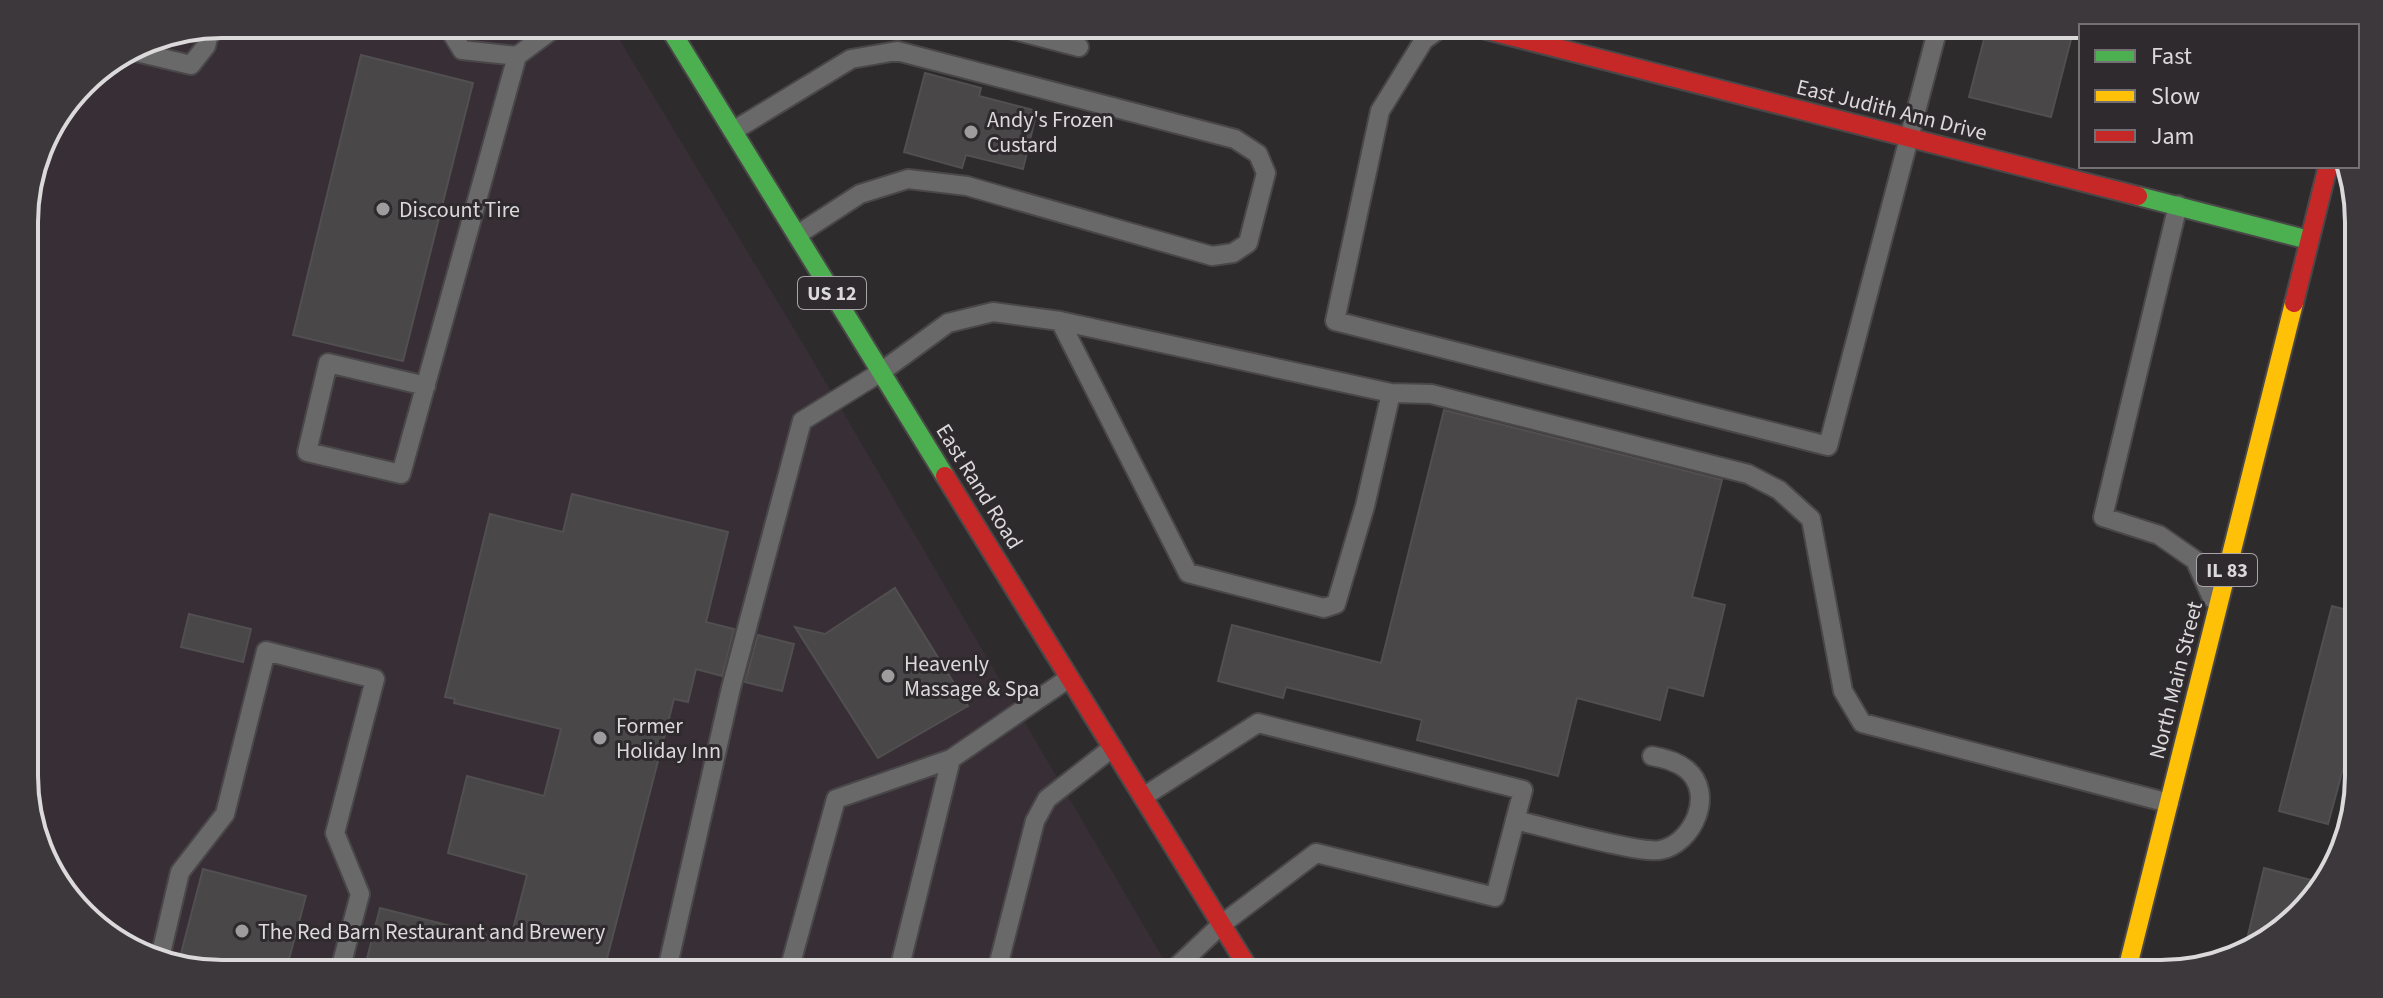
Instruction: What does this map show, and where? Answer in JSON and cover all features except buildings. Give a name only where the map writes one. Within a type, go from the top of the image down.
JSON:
[{"type":"main road","name":"East Rand Road","points":[[676,38],[1244,960]]},
{"type":"main road","name":"East Judith Ann Drive","points":[[1518,38],[2309,240]]},
{"type":"main road","name":"North Main Street","points":[[2130,960],[2327,168]]},
{"type":"lane","points":[[147,55],[191,65],[206,46],[208,38]]},
{"type":"lane","points":[[455,38],[462,50],[517,56]]},
{"type":"lane","points":[[426,386],[328,363],[307,452],[401,474],[426,386],[517,56],[541,38]]},
{"type":"lane","points":[[1044,38],[1079,47]]},
{"type":"lane","points":[[1427,38],[1380,111],[1335,321],[1828,446],[1935,38]]},
{"type":"lane","points":[[733,131],[851,59],[897,51],[1235,139],[1258,154],[1266,173],[1248,243],[1233,253],[1212,256],[967,186],[908,179],[860,194],[797,235]]},
{"type":"lane","points":[[2118,191],[2124,168]]},
{"type":"lane","points":[[2178,205],[2103,517],[2159,535],[2195,560],[2217,609]]},
{"type":"lane","points":[[669,960],[736,667],[802,421],[881,372],[948,323],[993,312],[1060,321],[1391,393],[1431,394],[1748,474],[1779,490],[1811,519],[1843,691],[1862,723],[2169,803]]},
{"type":"lane","points":[[1060,321],[1188,573],[1324,608],[1336,604],[1342,591],[1391,393]]},
{"type":"lane","points":[[162,949],[180,872],[225,814],[266,651],[375,679],[335,833],[360,894],[343,960]]},
{"type":"lane","points":[[792,960],[836,799],[951,759],[1069,678]]},
{"type":"lane","points":[[1143,797],[1258,723],[1523,790],[1495,897],[1316,853],[1222,924],[1184,960]]},
{"type":"lane","points":[[1000,960],[1035,821],[1047,799],[1113,748]]},
{"type":"lane","points":[[1515,820],[1659,850],[1687,836],[1697,818],[1699,794],[1689,771],[1670,760],[1652,756]]},
{"type":"lane","points":[[901,960],[951,759]]},
{"type":"shaded area","points":[[210,38],[618,38],[809,354],[1164,960],[210,960],[175,954],[130,935],[110,922],[76,888],[52,846],[44,823],[38,776],[38,210],[44,175],[69,120],[101,84],[120,69],[163,48]]},
{"type":"traffic: fast","points":[[676,38],[945,476]]},
{"type":"traffic: fast","points":[[2138,196],[2309,240]]},
{"type":"traffic: slow","points":[[2130,960],[2294,303]]},
{"type":"traffic: jam","points":[[1518,38],[2138,196]]},
{"type":"traffic: jam","points":[[2294,303],[2328,168]]},
{"type":"traffic: jam","points":[[945,476],[1243,960]]},
{"type":"place","name":"Andy's Frozen Custard","points":[[971,132]]},
{"type":"place","name":"Discount Tire","points":[[383,209]]},
{"type":"place","name":"Heavenly Massage & Spa","points":[[888,676]]},
{"type":"place","name":"Former Holiday Inn","points":[[600,738]]},
{"type":"place","name":"The Red Barn Restaurant and Brewery","points":[[242,931]]}]
